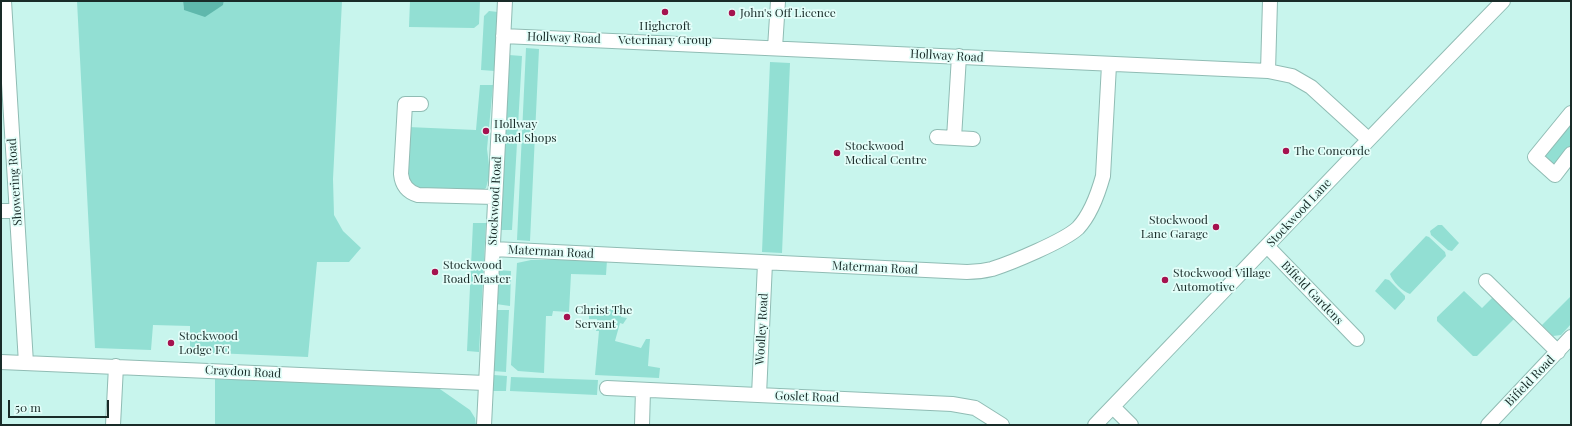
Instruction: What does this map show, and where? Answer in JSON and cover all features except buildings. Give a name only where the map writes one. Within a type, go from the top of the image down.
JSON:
[{"type":"street","name":"Showering Road","points":[[4,1],[26,363]]},
{"type":"street","name":"Stockwood Road","points":[[484,425],[505,1]]},
{"type":"street","points":[[775,48],[778,1]]},
{"type":"street","points":[[1268,72],[1270,1]]},
{"type":"street","name":"Stockwood Lane","points":[[1095,425],[1268,247],[1368,139],[1503,1]]},
{"type":"street","name":"Hollway Road","points":[[503,36],[958,56],[1109,65],[1268,72],[1292,76],[1311,87],[1368,139]]},
{"type":"street","points":[[954,138],[958,56]]},
{"type":"street","name":"Materman Road","points":[[493,249],[968,272],[994,268],[1058,241],[1077,229],[1087,216],[1099,190],[1103,176],[1109,65]]},
{"type":"street","points":[[421,104],[405,104],[401,174],[404,185],[409,191],[418,195],[495,197]]},
{"type":"street","points":[[1571,113],[1535,157],[1555,175],[1571,154]]},
{"type":"street","points":[[938,137],[972,139]]},
{"type":"street","points":[[1,211],[17,211]]},
{"type":"street","name":"Bifield Gardens","points":[[1268,247],[1356,339]]},
{"type":"street","name":"Woolley Road","points":[[759,395],[765,263]]},
{"type":"street","points":[[1486,281],[1558,352]]},
{"type":"street","name":"Bifield Road","points":[[1491,424],[1571,337]]},
{"type":"street","name":"Craydon Road","points":[[1,362],[485,383]]},
{"type":"street","points":[[113,425],[116,366]]},
{"type":"street","name":"Goslet Road","points":[[607,388],[965,405],[986,413],[1002,425]]},
{"type":"street","points":[[642,425],[643,390]]},
{"type":"street","points":[[1113,407],[1131,425]]},
{"type":"green space","points":[[77,1],[183,1],[184,10],[223,5],[224,1],[342,1],[333,179],[334,215],[343,231],[361,248],[349,262],[317,262],[308,357],[190,352],[190,326],[153,325],[151,350],[95,348]]},
{"type":"green space","points":[[410,1],[480,1],[479,24],[474,28],[409,27]]},
{"type":"green space","points":[[489,11],[498,12],[495,71],[481,70],[484,16]]},
{"type":"green space","points":[[526,48],[539,49],[530,241],[517,240]]},
{"type":"green space","points":[[509,55],[522,56],[512,230],[501,230]]},
{"type":"green space","points":[[770,62],[790,63],[782,253],[762,252]]},
{"type":"green space","points":[[480,85],[493,85],[487,149],[490,173],[486,188],[479,192],[419,190],[412,186],[406,179],[408,127],[476,130]]},
{"type":"green space","points":[[1571,118],[1571,149],[1554,165],[1546,161],[1544,154]]},
{"type":"green space","points":[[473,223],[486,223],[479,352],[467,351]]},
{"type":"green space","points":[[1438,225],[1442,225],[1459,243],[1452,251],[1448,250],[1431,235],[1430,231]]},
{"type":"green space","points":[[1426,236],[1445,252],[1446,256],[1410,294],[1398,286],[1390,274]]},
{"type":"green space","points":[[531,260],[607,260],[606,275],[571,274],[569,312],[553,311],[552,316],[546,316],[544,373],[518,371],[511,365],[517,263]]},
{"type":"green space","points":[[498,270],[511,271],[510,306],[496,304]]},
{"type":"green space","points":[[1385,279],[1389,280],[1405,296],[1405,299],[1395,310],[1375,291]]},
{"type":"green space","points":[[1464,291],[1482,308],[1493,297],[1515,318],[1477,356],[1473,356],[1437,321],[1437,317]]},
{"type":"green space","points":[[1571,296],[1571,324],[1561,335],[1553,336],[1542,325]]},
{"type":"green space","points":[[595,307],[621,309],[621,317],[627,318],[623,324],[620,323],[615,341],[641,348],[646,339],[650,339],[648,366],[660,368],[659,378],[595,375],[599,331],[596,331],[597,319],[589,319],[589,315],[594,315]]},
{"type":"green space","points":[[496,310],[509,310],[506,372],[493,371]]},
{"type":"green space","points":[[494,375],[507,376],[506,391],[493,391]]},
{"type":"green space","points":[[511,377],[598,380],[597,395],[510,391]]},
{"type":"green space","points":[[215,379],[437,387],[470,410],[475,418],[476,425],[215,425]]},
{"type":"shaded area","points":[[183,1],[224,1],[223,5],[205,17],[184,10]]},
{"type":"place","name":"Highcroft Veterinary Group","points":[[665,12]]},
{"type":"place","name":"John's Off Licence","points":[[732,13]]},
{"type":"place","name":"Hollway Road Shops","points":[[486,131]]},
{"type":"place","name":"The Concorde","points":[[1286,151]]},
{"type":"place","name":"Stockwood Medical Centre","points":[[837,153]]},
{"type":"place","name":"Stockwood Lane Garage","points":[[1216,227]]},
{"type":"place","name":"Stockwood Road Master","points":[[435,272]]},
{"type":"place","name":"Stockwood Village Automotive","points":[[1165,280]]},
{"type":"place","name":"Christ The Servant","points":[[567,317]]},
{"type":"place","name":"Stockwood Lodge FC","points":[[171,343]]}]
